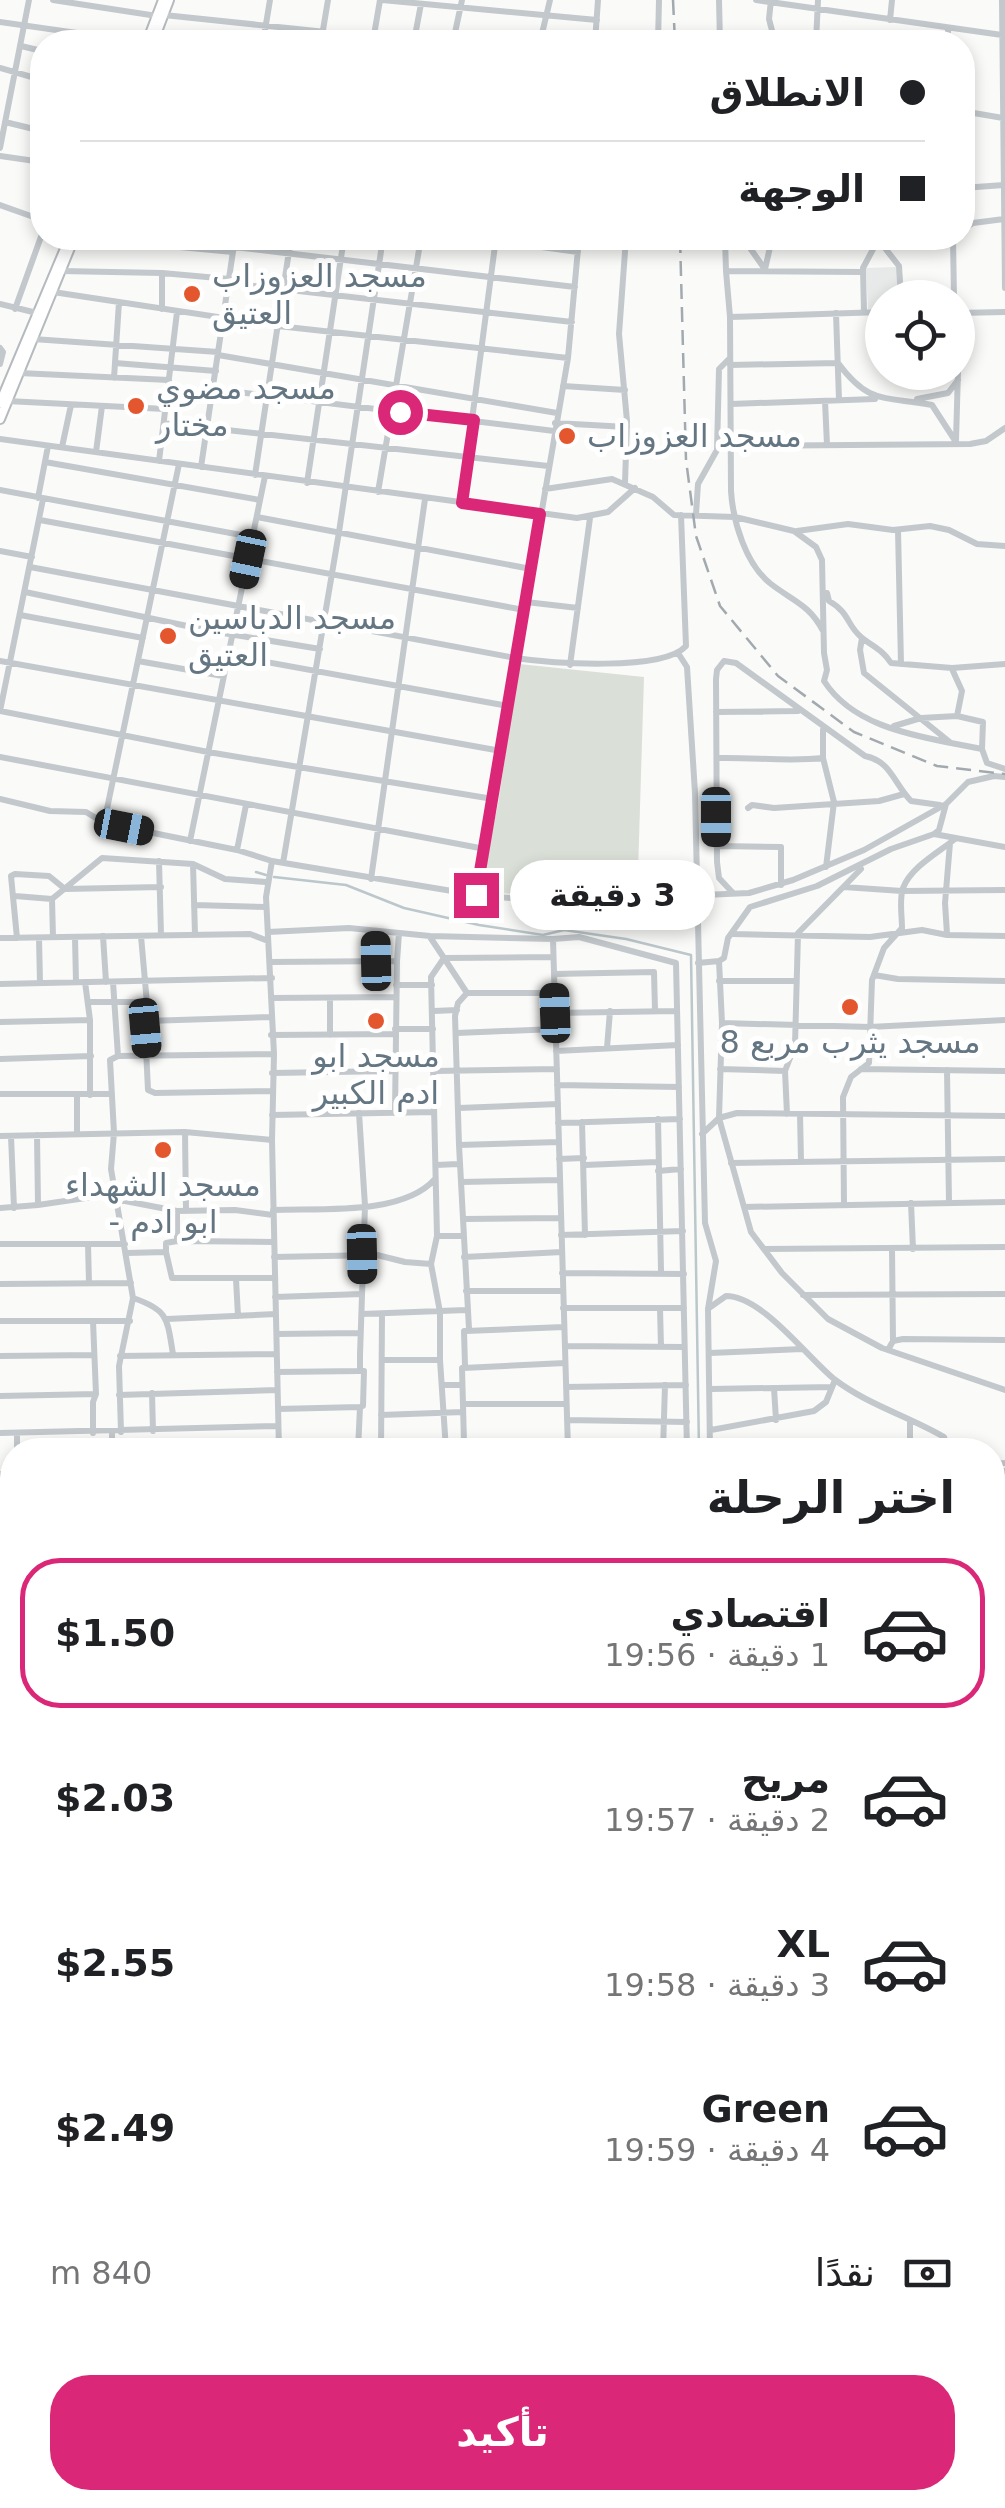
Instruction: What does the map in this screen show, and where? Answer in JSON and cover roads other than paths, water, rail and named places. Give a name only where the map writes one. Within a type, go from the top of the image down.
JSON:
[{"type":"main road","points":[[153,30],[166,0]]},
{"type":"main road","points":[[0,419],[10,379],[67,250]]},
{"type":"main road","points":[[4,402],[33,340],[63,259]]},
{"type":"street","points":[[0,148],[4,106],[29,0]]},
{"type":"street","points":[[53,0],[298,30]]},
{"type":"street","points":[[265,30],[270,0]]},
{"type":"street","points":[[323,30],[328,0]]},
{"type":"street","points":[[376,30],[381,0],[462,4],[597,20]]},
{"type":"street","points":[[543,30],[550,0]]},
{"type":"street","points":[[596,30],[598,0]]},
{"type":"street","points":[[658,30],[659,0]]},
{"type":"street","points":[[719,0],[720,30]]},
{"type":"street","points":[[756,0],[964,30]]},
{"type":"street","points":[[816,30],[818,0]]},
{"type":"street","points":[[890,20],[892,0]]},
{"type":"street","points":[[1002,0],[1005,288]]},
{"type":"street","points":[[771,1],[772,30]]},
{"type":"street","points":[[416,30],[421,2]]},
{"type":"street","points":[[456,30],[462,4]]},
{"type":"street","points":[[0,22],[56,30]]},
{"type":"street","points":[[975,31],[1004,35]]},
{"type":"street","points":[[21,46],[30,48]]},
{"type":"street","points":[[0,68],[30,76]]},
{"type":"street","points":[[975,113],[1003,118]]},
{"type":"street","points":[[3,125],[30,129]]},
{"type":"street","points":[[0,156],[30,160]]},
{"type":"street","points":[[975,187],[1004,185]]},
{"type":"street","points":[[0,205],[30,216]]},
{"type":"street","points":[[975,222],[1004,219]]},
{"type":"street","points":[[15,310],[36,250]]},
{"type":"street","points":[[201,467],[234,250],[575,287]]},
{"type":"street","points":[[255,474],[290,250]]},
{"type":"street","points":[[307,483],[342,250]]},
{"type":"street","points":[[283,862],[339,532],[380,250]]},
{"type":"street","points":[[378,492],[420,250]]},
{"type":"street","points":[[462,503],[495,250]]},
{"type":"street","points":[[476,895],[568,358],[578,252],[565,250]]},
{"type":"street","points":[[624,484],[627,427],[619,334],[625,250]]},
{"type":"street","points":[[726,250],[734,516],[759,573],[809,608],[824,634]]},
{"type":"street","points":[[752,250],[765,269]]},
{"type":"street","points":[[765,269],[770,250]]},
{"type":"street","points":[[730,317],[864,312],[863,272],[873,250]]},
{"type":"street","points":[[887,250],[899,266],[900,280]]},
{"type":"street","points":[[953,250],[954,280]]},
{"type":"street","points":[[61,271],[162,273],[572,322]]},
{"type":"street","points":[[726,271],[863,272]]},
{"type":"street","points":[[162,273],[162,310]]},
{"type":"street","points":[[52,292],[278,326],[568,358]]},
{"type":"street","points":[[114,378],[119,302]]},
{"type":"street","points":[[0,304],[37,313]]},
{"type":"street","points":[[159,461],[177,312]]},
{"type":"street","points":[[975,313],[1005,312]]},
{"type":"street","points":[[836,313],[839,400]]},
{"type":"street","points":[[33,340],[218,353],[557,414]]},
{"type":"street","points":[[0,348],[0,368],[10,379]]},
{"type":"street","points":[[696,514],[698,484],[717,450],[719,369],[730,362],[838,363]]},
{"type":"street","points":[[114,363],[216,371]]},
{"type":"street","points":[[838,363],[856,387],[869,394],[932,404],[956,442]]},
{"type":"street","points":[[18,373],[169,380]]},
{"type":"street","points":[[563,386],[625,390]]},
{"type":"street","points":[[213,389],[474,420],[555,427],[627,427]]},
{"type":"street","points":[[731,404],[910,400],[948,394],[950,390]]},
{"type":"street","points":[[956,442],[958,390]]},
{"type":"street","points":[[826,401],[827,445]]},
{"type":"street","points":[[4,402],[165,409]]},
{"type":"street","points":[[62,447],[70,404]]},
{"type":"street","points":[[96,452],[102,406]]},
{"type":"street","points":[[164,423],[548,466]]},
{"type":"street","points":[[731,446],[986,441],[1005,428]]},
{"type":"street","points":[[0,440],[590,518],[608,512],[635,488]]},
{"type":"street","points":[[48,446],[40,520],[20,615],[4,662],[0,711],[208,752],[493,799]]},
{"type":"street","points":[[45,462],[260,500]]},
{"type":"street","points":[[104,822],[179,464]]},
{"type":"street","points":[[190,841],[265,476]]},
{"type":"street","points":[[544,490],[608,478],[653,497],[668,513],[681,516],[734,516],[794,531],[858,524],[898,530],[940,526],[977,544],[1005,546]]},
{"type":"street","points":[[0,490],[252,538]]},
{"type":"street","points":[[371,878],[425,499]]},
{"type":"street","points":[[257,516],[531,568]]},
{"type":"street","points":[[30,567],[515,658],[594,666],[678,653],[686,646],[681,516]]},
{"type":"street","points":[[570,665],[590,518]]},
{"type":"street","points":[[40,520],[412,590],[525,606],[578,608]]},
{"type":"street","points":[[898,530],[901,664]]},
{"type":"street","points":[[794,531],[816,547],[829,601],[844,610],[862,638],[880,647],[891,663],[952,668],[1005,664]]},
{"type":"street","points":[[0,551],[32,557]]},
{"type":"street","points":[[825,582],[828,670],[824,681],[829,689],[860,717],[918,736],[982,749]]},
{"type":"street","points":[[25,592],[320,649]]},
{"type":"street","points":[[20,615],[143,638]]},
{"type":"street","points":[[862,638],[864,673],[951,743]]},
{"type":"street","points":[[678,653],[687,667],[698,896],[704,1223],[716,1261],[708,1309],[710,1438]]},
{"type":"street","points":[[228,655],[508,706]]},
{"type":"street","points":[[138,661],[224,676]]},
{"type":"street","points":[[733,893],[719,878],[716,846],[717,670],[724,661],[736,663],[823,728],[866,756],[878,758],[888,766],[910,802],[943,805]]},
{"type":"street","points":[[4,662],[501,751]]},
{"type":"street","points":[[952,668],[962,691],[958,716]]},
{"type":"street","points":[[716,712],[800,711]]},
{"type":"street","points":[[892,726],[920,718],[958,716],[983,722],[982,749],[987,763],[1005,773]]},
{"type":"street","points":[[823,728],[823,758],[834,802],[826,867]]},
{"type":"street","points":[[0,756],[485,849]]},
{"type":"street","points":[[717,758],[769,757],[795,762],[823,758]]},
{"type":"street","points":[[0,800],[50,811],[86,812],[104,822],[272,861],[371,878],[476,895],[629,908],[655,905],[674,897],[750,893],[781,884],[864,850],[943,805],[968,782],[1005,773]]},
{"type":"street","points":[[748,808],[878,801],[904,794]]},
{"type":"street","points":[[237,850],[246,805]]},
{"type":"street","points":[[943,805],[934,834],[910,841],[817,886],[744,912],[720,961],[718,1118],[751,1232],[803,1296],[828,1320],[888,1350],[1005,1390]]},
{"type":"street","points":[[934,834],[952,841],[1005,847]]},
{"type":"street","points":[[844,1204],[841,1113],[846,1086],[869,1063],[869,1001],[874,975],[884,948],[899,934],[902,891],[921,866],[952,841]]},
{"type":"street","points":[[947,935],[952,841]]},
{"type":"street","points":[[716,846],[781,847],[781,884]]},
{"type":"street","points":[[15,896],[52,899],[102,858],[193,864],[225,879],[266,882]]},
{"type":"street","points":[[159,861],[161,936]]},
{"type":"street","points":[[272,861],[266,882],[266,907],[274,1054],[272,1140],[279,1438]]},
{"type":"street","points":[[787,1114],[786,1071],[797,1024],[798,933],[868,862]]},
{"type":"street","points":[[193,864],[195,935]]},
{"type":"street","points":[[17,938],[11,876],[15,874],[49,876],[65,889],[160,887]]},
{"type":"street","points":[[842,886],[902,891],[1005,890]]},
{"type":"street","points":[[52,899],[53,937]]},
{"type":"street","points":[[194,905],[266,907]]},
{"type":"street","points":[[0,938],[250,934],[268,929],[322,932],[349,928],[430,936],[579,937],[676,964],[688,1438]]},
{"type":"street","points":[[733,934],[870,936],[922,930],[947,935],[1005,936]]},
{"type":"street","points":[[376,932],[376,961]]},
{"type":"street","points":[[395,1112],[399,932]]},
{"type":"street","points":[[250,934],[269,941]]},
{"type":"street","points":[[103,936],[118,1056]]},
{"type":"street","points":[[141,936],[147,1002],[146,1082],[151,1093],[272,1091]]},
{"type":"street","points":[[430,936],[467,993]]},
{"type":"street","points":[[75,937],[76,982]]},
{"type":"street","points":[[39,938],[40,983]]},
{"type":"street","points":[[553,939],[567,1438]]},
{"type":"street","points":[[444,958],[554,956]]},
{"type":"street","points":[[444,958],[431,976],[437,1236],[432,1264],[440,1312],[445,1438]]},
{"type":"street","points":[[654,958],[655,1010]]},
{"type":"street","points":[[270,962],[396,961]]},
{"type":"street","points":[[698,962],[720,961]]},
{"type":"street","points":[[554,974],[654,972]]},
{"type":"street","points":[[874,975],[1005,981]]},
{"type":"street","points":[[0,984],[272,978]]},
{"type":"street","points":[[719,981],[795,981]]},
{"type":"street","points":[[85,982],[92,1056],[90,1095]]},
{"type":"street","points":[[396,985],[432,985]]},
{"type":"street","points":[[464,1331],[468,1330],[458,1164],[456,1010],[467,993],[554,993]]},
{"type":"street","points":[[271,998],[396,997]]},
{"type":"street","points":[[330,998],[330,1034]]},
{"type":"street","points":[[89,1002],[147,1002]]},
{"type":"street","points":[[434,1011],[456,1010]]},
{"type":"street","points":[[607,1048],[610,1011]]},
{"type":"street","points":[[555,1013],[677,1011]]},
{"type":"street","points":[[146,1021],[271,1017]]},
{"type":"street","points":[[0,1022],[90,1020]]},
{"type":"street","points":[[722,1023],[870,1027],[1005,1020]]},
{"type":"street","points":[[271,1035],[434,1029]]},
{"type":"street","points":[[458,1033],[556,1030]]},
{"type":"street","points":[[556,1051],[678,1046]]},
{"type":"street","points":[[115,1438],[120,1356],[133,1298],[110,1158],[114,1133],[110,1062],[118,1056],[274,1054]]},
{"type":"street","points":[[0,1059],[92,1056]]},
{"type":"street","points":[[435,1071],[556,1069]]},
{"type":"street","points":[[860,1069],[1005,1071]]},
{"type":"street","points":[[720,1070],[786,1071]]},
{"type":"street","points":[[948,1070],[949,1202]]},
{"type":"street","points":[[272,1073],[393,1071]]},
{"type":"street","points":[[557,1086],[680,1086]]},
{"type":"street","points":[[0,1094],[112,1094]]},
{"type":"street","points":[[77,1095],[77,1134]]},
{"type":"street","points":[[459,1108],[558,1104]]},
{"type":"street","points":[[359,1112],[365,1206],[360,1370]]},
{"type":"street","points":[[272,1115],[434,1112]]},
{"type":"street","points":[[702,1135],[718,1118],[736,1113],[1005,1116]]},
{"type":"street","points":[[800,1114],[802,1160]]},
{"type":"street","points":[[658,1119],[661,1271]]},
{"type":"street","points":[[558,1123],[680,1120]]},
{"type":"street","points":[[582,1122],[586,1235]]},
{"type":"street","points":[[0,1136],[185,1132],[272,1140]]},
{"type":"street","points":[[177,1241],[185,1132]]},
{"type":"street","points":[[37,1135],[38,1205]]},
{"type":"street","points":[[12,1136],[14,1208]]},
{"type":"street","points":[[459,1144],[559,1142]]},
{"type":"street","points":[[559,1159],[681,1169]]},
{"type":"street","points":[[730,1163],[1005,1159]]},
{"type":"street","points":[[436,1165],[458,1164]]},
{"type":"street","points":[[0,1208],[116,1196],[182,1210],[274,1212],[365,1206],[413,1197],[435,1179]]},
{"type":"street","points":[[460,1182],[560,1180]]},
{"type":"street","points":[[744,1207],[1005,1202]]},
{"type":"street","points":[[911,1203],[913,1249]]},
{"type":"street","points":[[464,1219],[561,1218]]},
{"type":"street","points":[[561,1236],[683,1231]]},
{"type":"street","points":[[437,1236],[462,1236]]},
{"type":"street","points":[[274,1242],[166,1242],[166,1252],[172,1278],[276,1278]]},
{"type":"street","points":[[0,1244],[125,1244]]},
{"type":"street","points":[[88,1244],[89,1283]]},
{"type":"street","points":[[763,1249],[1005,1247]]},
{"type":"street","points":[[888,1350],[894,1341],[892,1249]]},
{"type":"street","points":[[126,1253],[166,1252]]},
{"type":"street","points":[[464,1257],[562,1252]]},
{"type":"street","points":[[274,1257],[362,1254],[432,1264]]},
{"type":"street","points":[[562,1273],[684,1274]]},
{"type":"street","points":[[236,1279],[238,1316]]},
{"type":"street","points":[[0,1284],[132,1282]]},
{"type":"street","points":[[466,1291],[563,1291]]},
{"type":"street","points":[[275,1297],[362,1294]]},
{"type":"street","points":[[803,1296],[1005,1294]]},
{"type":"street","points":[[708,1309],[726,1296],[747,1300],[834,1383],[944,1438]]},
{"type":"street","points":[[133,1298],[160,1309],[167,1318],[173,1354]]},
{"type":"street","points":[[564,1308],[684,1308]]},
{"type":"street","points":[[660,1308],[661,1347]]},
{"type":"street","points":[[362,1314],[466,1310]]},
{"type":"street","points":[[167,1318],[276,1314]]},
{"type":"street","points":[[382,1314],[382,1438]]},
{"type":"street","points":[[0,1321],[130,1322]]},
{"type":"street","points":[[93,1321],[93,1433]]},
{"type":"street","points":[[464,1331],[564,1327]]},
{"type":"street","points":[[464,1331],[464,1438]]},
{"type":"street","points":[[276,1334],[360,1333]]},
{"type":"street","points":[[894,1341],[1005,1340]]},
{"type":"street","points":[[564,1346],[684,1347]]},
{"type":"street","points":[[710,1352],[802,1349]]},
{"type":"street","points":[[0,1356],[95,1354]]},
{"type":"street","points":[[120,1356],[276,1354]]},
{"type":"street","points":[[382,1360],[440,1360]]},
{"type":"street","points":[[462,1368],[565,1363]]},
{"type":"street","points":[[277,1372],[364,1371],[358,1438]]},
{"type":"street","points":[[711,1389],[834,1383]]},
{"type":"street","points":[[710,1430],[776,1420],[820,1408],[834,1383]]},
{"type":"street","points":[[442,1386],[462,1385]]},
{"type":"street","points":[[662,1422],[666,1421],[665,1385]]},
{"type":"street","points":[[566,1388],[686,1385]]},
{"type":"street","points":[[774,1388],[776,1420]]},
{"type":"street","points":[[119,1395],[277,1390]]},
{"type":"street","points":[[0,1396],[96,1394]]},
{"type":"street","points":[[152,1394],[153,1431]]},
{"type":"street","points":[[382,1415],[566,1404]]},
{"type":"street","points":[[278,1409],[360,1407]]},
{"type":"street","points":[[567,1420],[687,1422]]},
{"type":"street","points":[[910,1420],[910,1438]]},
{"type":"street","points":[[662,1422],[663,1438]]},
{"type":"street","points":[[0,1433],[278,1426]]},
{"type":"street","points":[[17,1433],[17,1438]]},
{"type":"waterway","points":[[256,872],[266,875]]},
{"type":"waterway","points":[[274,877],[346,885],[404,908],[479,925],[543,935],[564,930],[626,939],[691,955],[699,1438]]},
{"type":"railway","points":[[673,0],[674,30]]},
{"type":"railway","points":[[680,250],[686,460],[696,536],[720,606],[778,676],[854,732],[937,766],[1005,774]]},
{"type":"place","name":"مسجد العزوزاب العتيق","points":[[192,294]]},
{"type":"place","name":"مسجد مضوي مختار","points":[[136,406]]},
{"type":"place","name":"مسجد العزوزاب","points":[[567,436]]},
{"type":"place","name":"مسجد الدباسين العتيق","points":[[168,636]]},
{"type":"place","name":"مسجد يثرب مربع 8","points":[[850,1007]]},
{"type":"place","name":"مسجد ابو ادم الكبير","points":[[376,1021]]},
{"type":"place","name":"مسجد الشهداء - ابو ادم","points":[[163,1150]]}]
